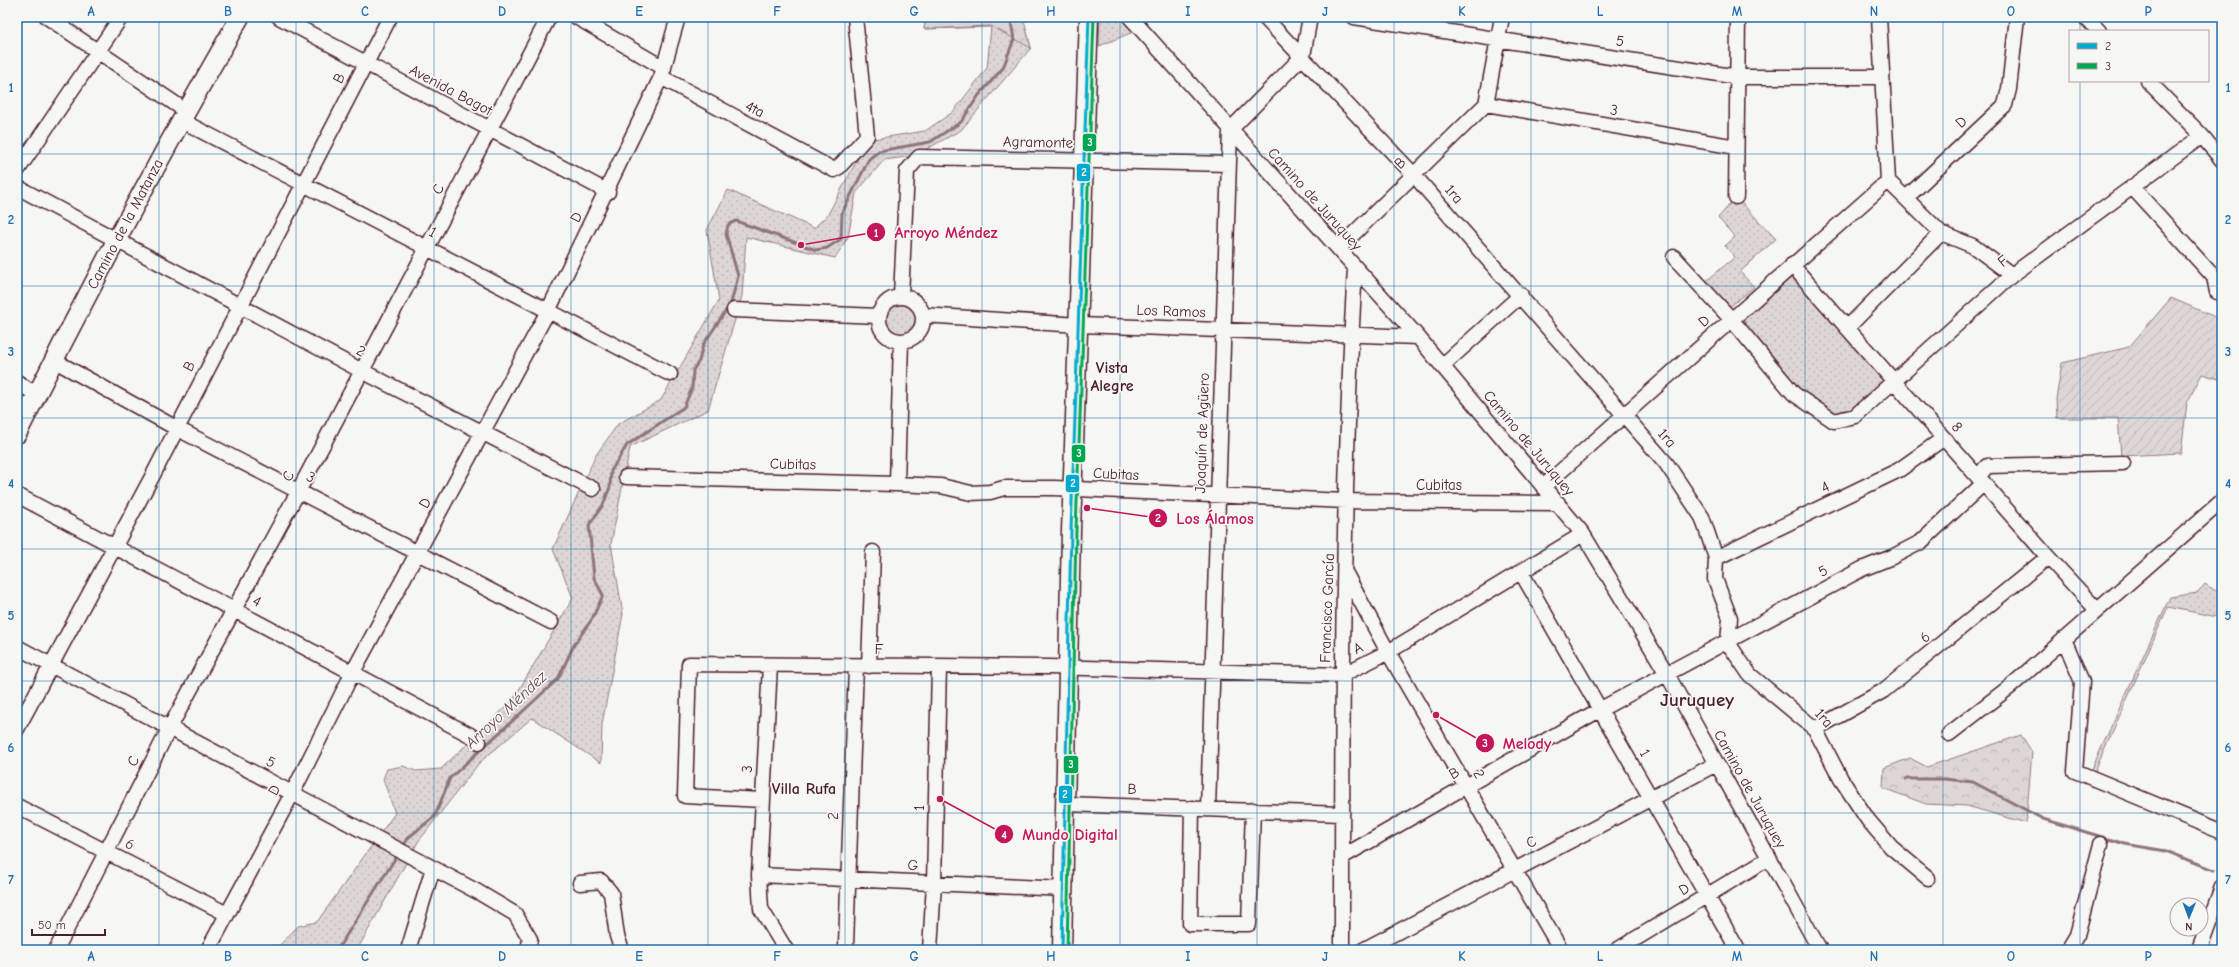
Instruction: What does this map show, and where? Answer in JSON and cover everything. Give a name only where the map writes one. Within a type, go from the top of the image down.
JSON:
[{"type":"main road","name":"Camino de la Matanza","points":[[17,434],[115,239],[240,17]]},
{"type":"main road","points":[[1062,950],[1072,489],[1089,17]]},
{"type":"street","points":[[47,17],[98,51],[183,116]]},
{"type":"street","points":[[17,171],[121,17]]},
{"type":"street","name":"Avenida Bagot","points":[[279,17],[608,192]]},
{"type":"street","name":"B","points":[[17,729],[115,546],[390,17]]},
{"type":"street","name":"C","points":[[56,950],[105,851],[169,729],[299,490],[488,129],[549,17]]},
{"type":"street","name":"4ta","points":[[576,17],[663,73],[834,170],[839,167],[867,136],[855,17]]},
{"type":"street","points":[[663,73],[678,17]]},
{"type":"street","name":"Camino de Juruquey","points":[[1130,17],[1230,130],[1339,248],[1355,268],[1418,337],[1583,534],[1667,674],[1820,950]]},
{"type":"street","name":"1ra","points":[[1264,17],[1303,56],[1413,174],[1521,295],[1666,463],[1702,517],[1716,558],[1714,579],[1730,618],[1728,643],[1750,675],[1815,729],[1842,779],[1868,820],[1891,847],[1928,878]]},
{"type":"street","points":[[1230,130],[1303,56],[1310,17]]},
{"type":"street","name":"5","points":[[1354,17],[1738,77],[1882,77]]},
{"type":"street","points":[[1486,104],[1499,40],[1502,17]]},
{"type":"street","points":[[1736,197],[1738,17]]},
{"type":"street","points":[[1879,17],[1888,181],[1941,233],[1973,246],[2012,275]]},
{"type":"street","name":"D","points":[[1906,198],[2005,105],[2009,89],[2017,17]]},
{"type":"street","points":[[2085,17],[2098,30]]},
{"type":"street","name":"D","points":[[208,950],[293,792],[353,672],[417,552],[484,433],[548,311],[608,192],[663,73]]},
{"type":"street","points":[[2149,82],[2202,136],[2222,160]]},
{"type":"street","name":"B","points":[[1339,248],[1486,104]]},
{"type":"street","name":"3","points":[[1486,104],[1736,147]]},
{"type":"street","name":"1","points":[[183,116],[304,184],[670,374]]},
{"type":"street","name":"Joaquín de Agüero","points":[[1208,808],[1222,330],[1230,130]]},
{"type":"street","name":"F","points":[[1731,319],[1794,394],[1833,421],[1855,416],[1895,382],[2012,275],[2133,188],[2202,136]]},
{"type":"street","name":"Agramonte","points":[[900,296],[907,172],[919,157],[1229,164]]},
{"type":"street","name":"D","points":[[1543,487],[1888,181]]},
{"type":"street","points":[[17,187],[115,239]]},
{"type":"street","points":[[2133,188],[2214,278],[2217,292]]},
{"type":"street","points":[[1847,328],[1941,233]]},
{"type":"street","name":"2","points":[[115,239],[362,371],[593,489]]},
{"type":"street","points":[[1674,257],[1731,319]]},
{"type":"street","name":"8","points":[[1792,265],[2048,557],[2097,610]]},
{"type":"street","name":"Francisco García","points":[[1342,950],[1342,675],[1346,574],[1346,501],[1351,335],[1355,268]]},
{"type":"street","points":[[1442,366],[1521,295]]},
{"type":"street","points":[[900,296],[913,300],[918,304],[923,315],[923,323],[915,336],[901,341],[887,336],[882,330],[879,316],[884,304],[894,297],[900,296]]},
{"type":"street","points":[[734,310],[879,316]]},
{"type":"street","name":"Los Ramos","points":[[923,315],[1079,325],[1418,337]]},
{"type":"street","points":[[897,484],[901,341]]},
{"type":"street","name":"3","points":[[55,361],[176,428],[299,490],[551,622]]},
{"type":"street","points":[[17,382],[37,395]]},
{"type":"street","name":"4","points":[[1716,558],[1899,470],[1944,438]]},
{"type":"street","name":"5","points":[[1667,674],[1728,643],[1862,569],[1892,557],[1921,542],[1981,480],[1988,466],[2123,463]]},
{"type":"street","name":"Cubitas","points":[[626,477],[941,486],[971,493],[990,492],[1004,488],[1072,489],[1346,501],[1558,503]]},
{"type":"street","name":"4","points":[[17,495],[470,734],[479,742]]},
{"type":"street","points":[[1949,734],[2011,686],[2222,501]]},
{"type":"street","name":"A","points":[[1069,668],[1342,675],[1388,652],[1583,534]]},
{"type":"street","name":"2","points":[[846,944],[848,878],[863,666],[873,552]]},
{"type":"street","name":"6","points":[[1815,729],[1883,692],[2048,557]]},
{"type":"street","name":"1","points":[[1521,572],[1738,950]]},
{"type":"street","name":"2","points":[[1346,574],[1388,652],[1561,950]]},
{"type":"street","points":[[2064,639],[2082,682],[2075,771],[2222,832]]},
{"type":"street","name":"5","points":[[17,647],[169,729],[293,792],[433,868]]},
{"type":"street","name":"F","points":[[762,800],[685,796],[689,664],[1069,668]]},
{"type":"street","name":"3","points":[[759,875],[770,665]]},
{"type":"street","name":"1","points":[[930,950],[934,883],[939,667]]},
{"type":"street","name":"B","points":[[1342,857],[1466,785],[1601,709],[1667,674]]},
{"type":"street","name":"C","points":[[1363,950],[1716,764]]},
{"type":"street","name":"B","points":[[1066,804],[1341,814]]},
{"type":"street","name":"6","points":[[17,806],[227,914]]},
{"type":"street","points":[[1192,808],[1190,924],[1249,924],[1253,810]]},
{"type":"street","points":[[2068,950],[2077,935],[2101,844]]},
{"type":"street","name":"D","points":[[1617,950],[1769,858]]},
{"type":"street","points":[[408,950],[433,868],[515,914],[530,939],[528,950]]},
{"type":"street","points":[[759,875],[761,909],[786,950]]},
{"type":"street","name":"G","points":[[759,875],[1064,889]]},
{"type":"street","points":[[580,884],[600,881],[611,893],[617,936],[622,950]]},
{"type":"street","points":[[2199,950],[2222,887]]},
{"type":"green space","points":[[926,17],[1023,17],[1031,48],[961,130],[914,156],[884,160],[856,193],[848,237],[835,258],[746,237],[742,296],[708,410],[630,447],[611,544],[623,614],[602,724],[601,763],[532,718],[479,763],[418,842],[357,950],[254,950],[280,945],[298,926],[317,922],[395,813],[383,779],[387,769],[403,766],[416,771],[441,769],[513,700],[573,598],[553,549],[596,455],[618,424],[661,400],[719,300],[707,230],[728,190],[814,228],[828,214],[868,140],[925,131],[953,112],[987,68],[991,27],[924,29]]},
{"type":"green space","points":[[926,17],[1023,17],[1031,48],[991,26],[924,29]]},
{"type":"green space","points":[[1100,17],[1120,17],[1133,32],[1099,46]]},
{"type":"green space","points":[[1736,197],[1776,239],[1740,272],[1754,287],[1728,308],[1705,282],[1735,257],[1725,246],[1735,237],[1718,218]]},
{"type":"green space","points":[[1793,278],[1883,379],[1883,383],[1848,414],[1838,416],[1796,390],[1743,323],[1743,320],[1787,279]]},
{"type":"green space","points":[[2171,298],[2222,320],[2222,380],[2202,374],[2187,403],[2181,453],[2121,456],[2118,418],[2057,418],[2056,399],[2062,363],[2129,347]]},
{"type":"green space","points":[[897,301],[903,301],[907,302],[914,308],[917,318],[916,325],[910,332],[903,335],[897,335],[893,334],[886,328],[883,321],[883,315],[884,311],[890,304]]},
{"type":"green space","points":[[2205,584],[2222,595],[2222,618],[2168,607],[2095,771],[2222,823],[2222,830],[2091,771],[2170,597],[2198,593]]},
{"type":"green space","points":[[2021,735],[2032,752],[2026,823],[1967,806],[1926,804],[1883,788],[1884,768],[1910,758],[1927,767]]},
{"type":"waterway","name":"Arroyo Méndez","points":[[402,848],[409,837],[435,816],[450,778],[558,679],[574,645],[592,619],[603,595],[594,578],[589,525],[603,505],[610,487],[611,471],[627,445],[684,407],[692,388],[693,370],[699,361],[703,345],[731,303],[738,276],[726,234],[728,225],[736,221],[816,250],[827,248],[841,239],[842,213],[869,159],[879,151],[930,142],[961,122],[979,95],[1003,68],[1014,39],[1010,17]]},
{"type":"waterway","points":[[1906,779],[1944,779],[1973,782],[2043,819],[2125,844],[2166,851],[2214,870]]},
{"type":"waterway","name":"Arroyo Méndez","points":[[337,950],[398,854]]},
{"type":"transit line","name":"2","points":[[1062,950],[1071,531],[1089,17]]},
{"type":"transit line","name":"3","points":[[1067,950],[1076,531],[1094,17]]},
{"type":"place","name":"Arroyo Méndez","points":[[801,245]]},
{"type":"place","name":"Los Álamos","points":[[1087,508]]},
{"type":"place","name":"Melody","points":[[1436,715]]},
{"type":"place","name":"Mundo Digital","points":[[940,799]]},
{"type":"district","name":"Vista Alegre","points":[[1112,377]]},
{"type":"district","name":"Juruquey","points":[[1697,700]]},
{"type":"district","name":"Villa Rufa","points":[[804,789]]}]
